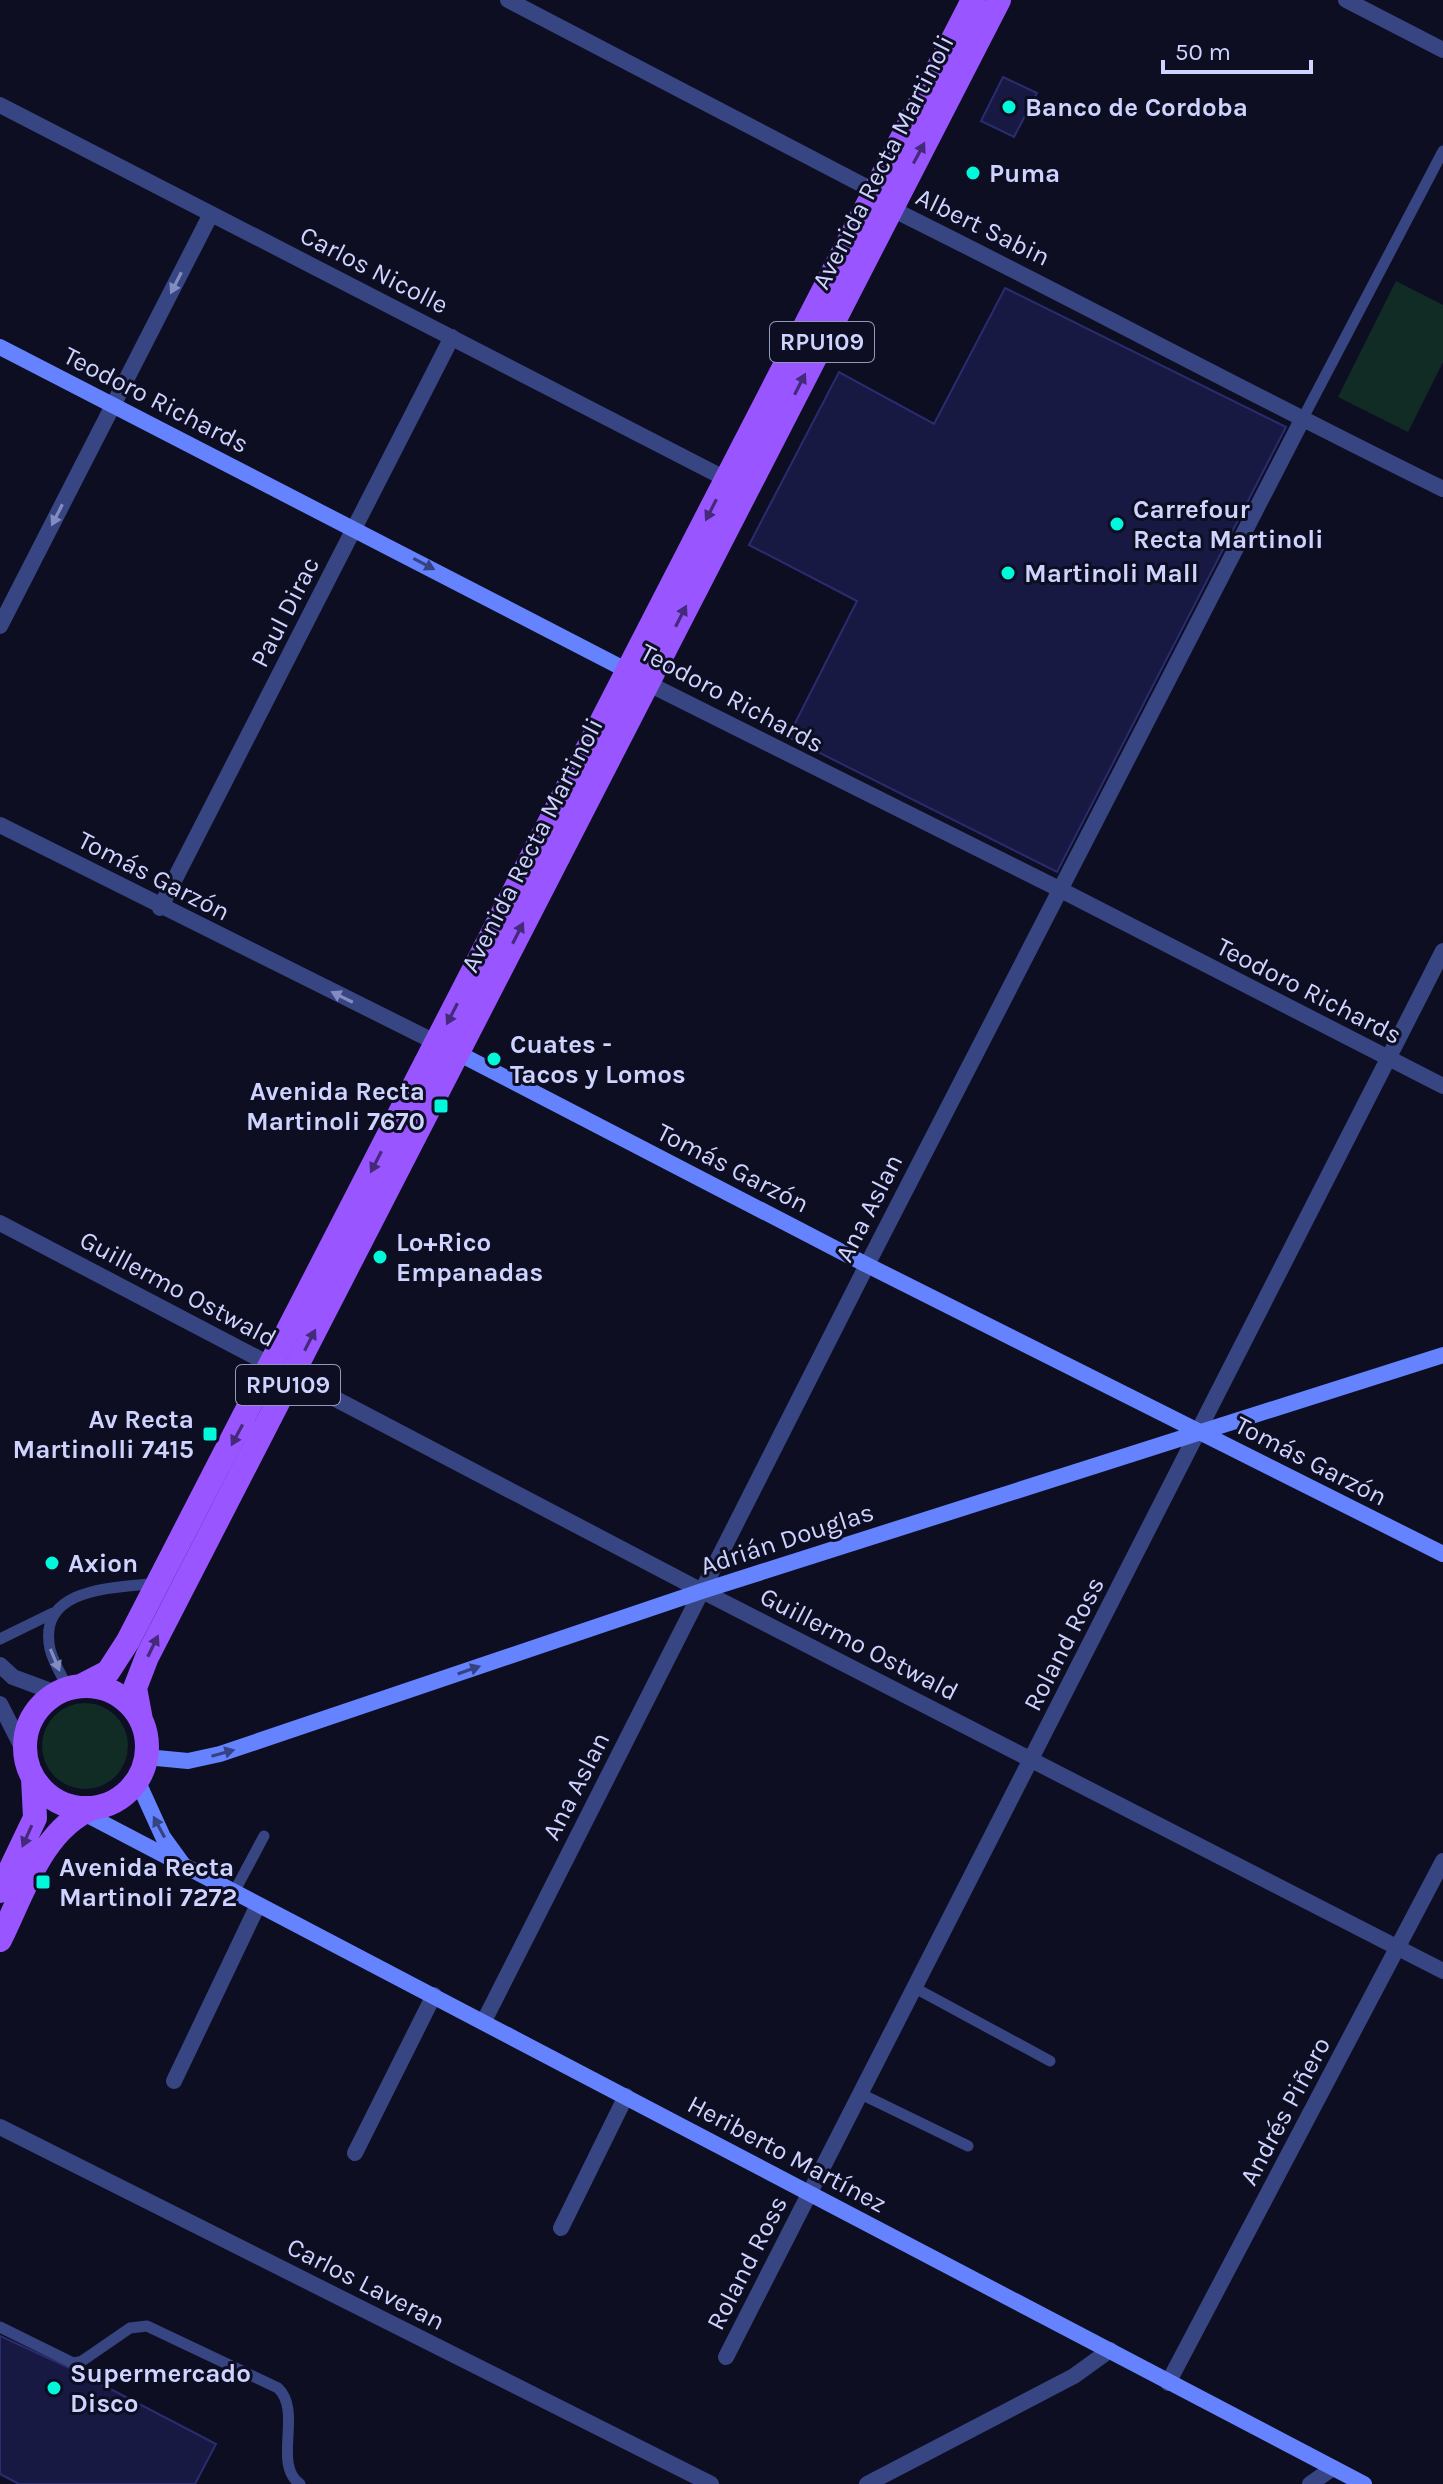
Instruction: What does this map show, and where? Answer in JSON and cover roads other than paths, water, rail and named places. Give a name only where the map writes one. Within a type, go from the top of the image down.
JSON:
[{"type":"main road","name":"Avenida Recta Martinoli","points":[[141,1720],[135,1698],[138,1676],[282,1371],[883,200],[973,0]]},
{"type":"main road","name":"Avenida Recta Martinoli","points":[[637,678],[726,479],[999,0]]},
{"type":"main road","name":"Avenida Recta Martinoli","points":[[68,1689],[100,1679],[114,1665],[282,1371]]},
{"type":"main road","points":[[68,1689],[109,1690],[122,1698],[141,1720]]},
{"type":"main road","name":"RPU109","points":[[25,1753],[28,1726],[35,1713],[68,1689]]},
{"type":"main road","name":"RPU109","points":[[137,1780],[146,1757],[141,1720]]},
{"type":"main road","points":[[0,1891],[35,1818],[33,1778],[25,1753]]},
{"type":"main road","points":[[33,1778],[47,1794],[82,1809]]},
{"type":"main road","points":[[0,1940],[54,1836],[82,1809],[118,1798],[137,1780]]},
{"type":"street","name":"Albert Sabin","points":[[508,0],[1302,420],[1443,489]]},
{"type":"street","points":[[1346,0],[1443,50]]},
{"type":"street","name":"Carlos Nicolle","points":[[0,105],[726,479]]},
{"type":"street","points":[[0,626],[211,214]]},
{"type":"street","name":"Paul Dirac","points":[[160,908],[452,337]]},
{"type":"street","name":"Teodoro Richards","points":[[0,347],[355,527],[637,678],[1443,1086]]},
{"type":"street","name":"Ana Aslan","points":[[484,2021],[867,1265],[1302,420]]},
{"type":"street","name":"Tomás Garzón","points":[[0,825],[160,908],[447,1048],[867,1265],[1443,1554]]},
{"type":"street","name":"Roland Ross","points":[[726,2357],[1443,951]]},
{"type":"street","name":"Guillermo Ostwald","points":[[0,1223],[702,1591],[1033,1758],[1443,1971]]},
{"type":"street","name":"Adrián Douglas","points":[[146,1757],[188,1761],[220,1754],[702,1591],[1443,1355]]},
{"type":"street","points":[[0,1665],[13,1677],[68,1689]]},
{"type":"street","points":[[0,1704],[25,1753]]},
{"type":"street","name":"Heriberto Martínez","points":[[137,1780],[163,1837],[187,1870]]},
{"type":"street","name":"Heriberto Martínez","points":[[82,1809],[257,1907],[484,2021],[1364,2484]]},
{"type":"street","name":"Andrés Piñero","points":[[1168,2383],[1443,1861]]},
{"type":"street","points":[[174,2081],[257,1907]]},
{"type":"street","points":[[355,2153],[434,1995]]},
{"type":"street","points":[[561,2228],[626,2096]]},
{"type":"street","name":"Carlos Laveran","points":[[0,2127],[711,2484]]},
{"type":"street","points":[[867,2484],[1074,2376],[1110,2350]]},
{"type":"street","points":[[1310,2484],[1333,2468]]},
{"type":"lane","points":[[1302,420],[1443,151]]},
{"type":"lane","points":[[0,1639],[91,1590],[159,1583]]},
{"type":"lane","points":[[53,1613],[48,1628],[50,1651],[68,1689]]},
{"type":"lane","points":[[233,1894],[264,1836]]},
{"type":"lane","points":[[915,1988],[1050,2061]]},
{"type":"lane","points":[[861,2094],[968,2146]]},
{"type":"lane","points":[[0,2327],[73,2363],[82,2361],[130,2328],[147,2326],[278,2388],[287,2397],[289,2408],[290,2471],[300,2484]]},
{"type":"place","name":"Banco de Cordoba","points":[[1009,107]]},
{"type":"place","name":"Puma","points":[[973,173]]},
{"type":"place","name":"Carrefour Recta Martinoli","points":[[1117,524]]},
{"type":"place","name":"Martinoli Mall","points":[[1008,573]]},
{"type":"place","name":"Cuates - Tacos y Lomos","points":[[494,1059]]},
{"type":"place","name":"Avenida Recta Martinoli 7670","points":[[441,1106]]},
{"type":"place","name":"Lo+Rico Empanadas","points":[[380,1257]]},
{"type":"place","name":"Av Recta Martinolli 7415","points":[[210,1434]]},
{"type":"place","name":"Axion","points":[[52,1563]]},
{"type":"place","name":"Avenida Recta Martinoli 7272","points":[[43,1882]]},
{"type":"place","name":"Supermercado Disco","points":[[54,2388]]}]
